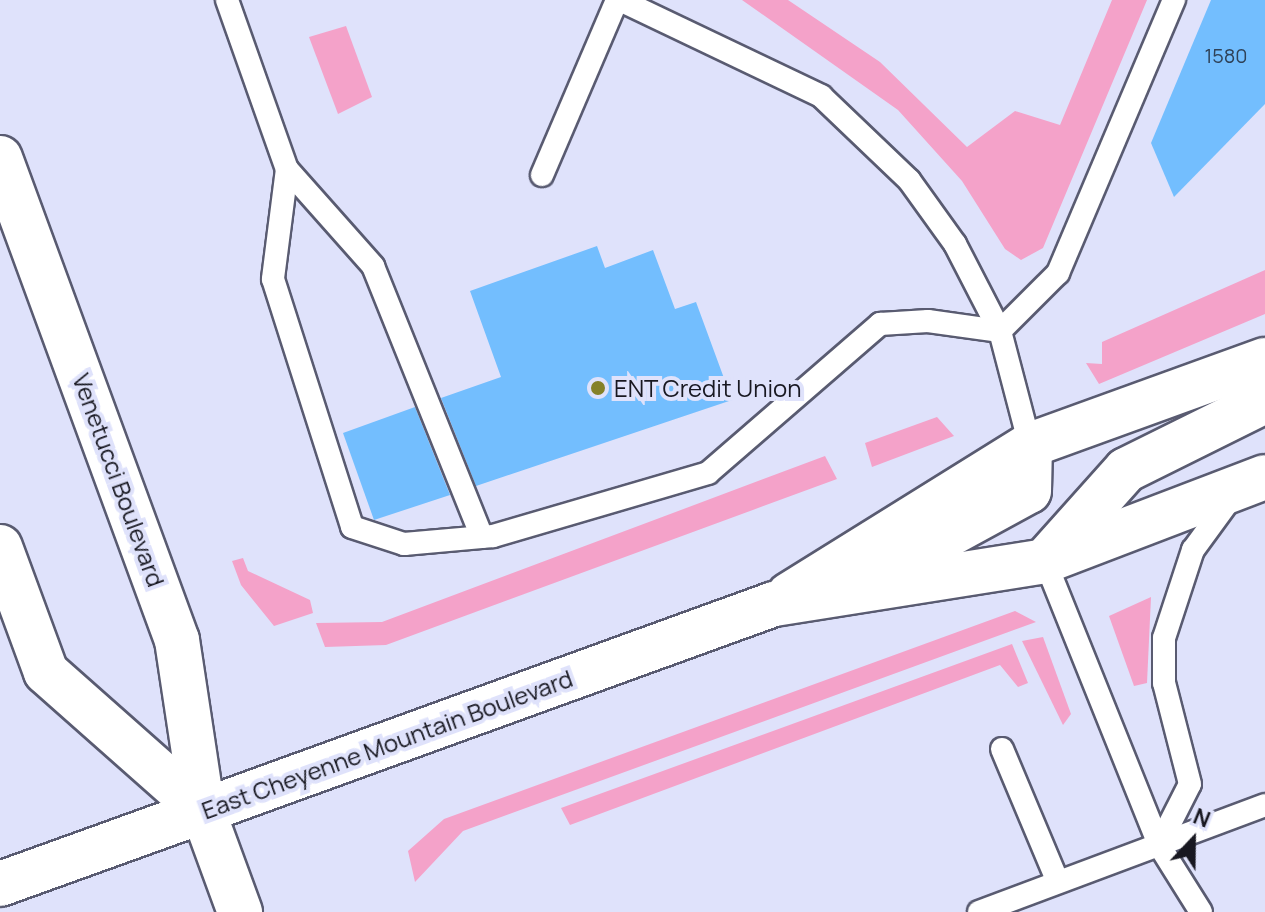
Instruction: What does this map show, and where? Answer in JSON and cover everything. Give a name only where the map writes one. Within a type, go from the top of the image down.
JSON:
[{"type":"street","name":"Venetucci Boulevard","points":[[0,158],[177,640],[203,811],[240,912]]},
{"type":"street","name":"East Cheyenne Mountain Boulevard","points":[[0,884],[774,604],[1030,445],[1265,360]]},
{"type":"street","points":[[1045,561],[1126,470],[1265,401]]},
{"type":"street","name":"East Cheyenne Mountain Boulevard","points":[[833,596],[1029,491],[1030,445]]},
{"type":"street","name":"East Cheyenne Mountain Boulevard","points":[[774,604],[1045,561],[1252,482]]},
{"type":"street","name":"Venetucci Boulevard","points":[[0,547],[46,672],[203,811]]},
{"type":"lane","points":[[227,0],[287,169],[373,266],[482,537]]},
{"type":"lane","points":[[542,175],[619,0],[776,69],[863,132],[955,244],[1000,331],[1030,445]]},
{"type":"lane","points":[[1000,331],[1058,273],[1174,0]]},
{"type":"lane","points":[[287,169],[273,279],[352,527],[404,544],[482,537],[708,473],[880,324],[928,321],[1000,331]]},
{"type":"lane","points":[[1159,845],[1190,784],[1164,683],[1164,638],[1193,550],[1252,482]]},
{"type":"lane","points":[[1045,561],[1159,845],[1201,912]]},
{"type":"lane","points":[[1002,749],[1058,882]]},
{"type":"lane","points":[[979,912],[1265,805]]},
{"type":"shaded area","points":[[742,0],[788,0],[880,62],[967,147],[1015,111],[1060,125],[1112,0],[1147,0],[1043,248],[1021,260],[1005,249],[962,181],[898,110]]},
{"type":"shaded area","points":[[346,26],[372,97],[338,114],[309,37]]},
{"type":"shaded area","points":[[1265,270],[1265,314],[1099,384],[1086,363],[1102,364],[1102,342]]},
{"type":"shaded area","points":[[937,417],[954,436],[872,467],[865,443]]},
{"type":"shaded area","points":[[825,456],[837,479],[386,645],[325,647],[316,623],[382,622]]},
{"type":"shaded area","points":[[243,558],[248,571],[310,600],[313,613],[274,626],[241,585],[232,561]]},
{"type":"shaded area","points":[[1151,597],[1147,683],[1134,686],[1109,616]]},
{"type":"shaded area","points":[[1015,611],[1036,622],[463,831],[415,882],[408,851],[444,819]]},
{"type":"shaded area","points":[[1043,637],[1071,714],[1063,725],[1022,641]]},
{"type":"shaded area","points":[[1012,644],[1028,683],[1018,687],[1000,665],[570,825],[561,808]]},
{"type":"building","points":[[1211,0],[1265,0],[1265,104],[1174,197],[1151,143]]},
{"type":"building","name":"ENT Credit Union","points":[[597,246],[605,268],[653,250],[675,309],[696,302],[732,400],[476,486],[441,398],[501,377],[470,291]]},
{"type":"building","points":[[415,407],[450,495],[374,520],[343,433]]},
{"type":"place","name":"ENT Credit Union","points":[[598,388]]}]
